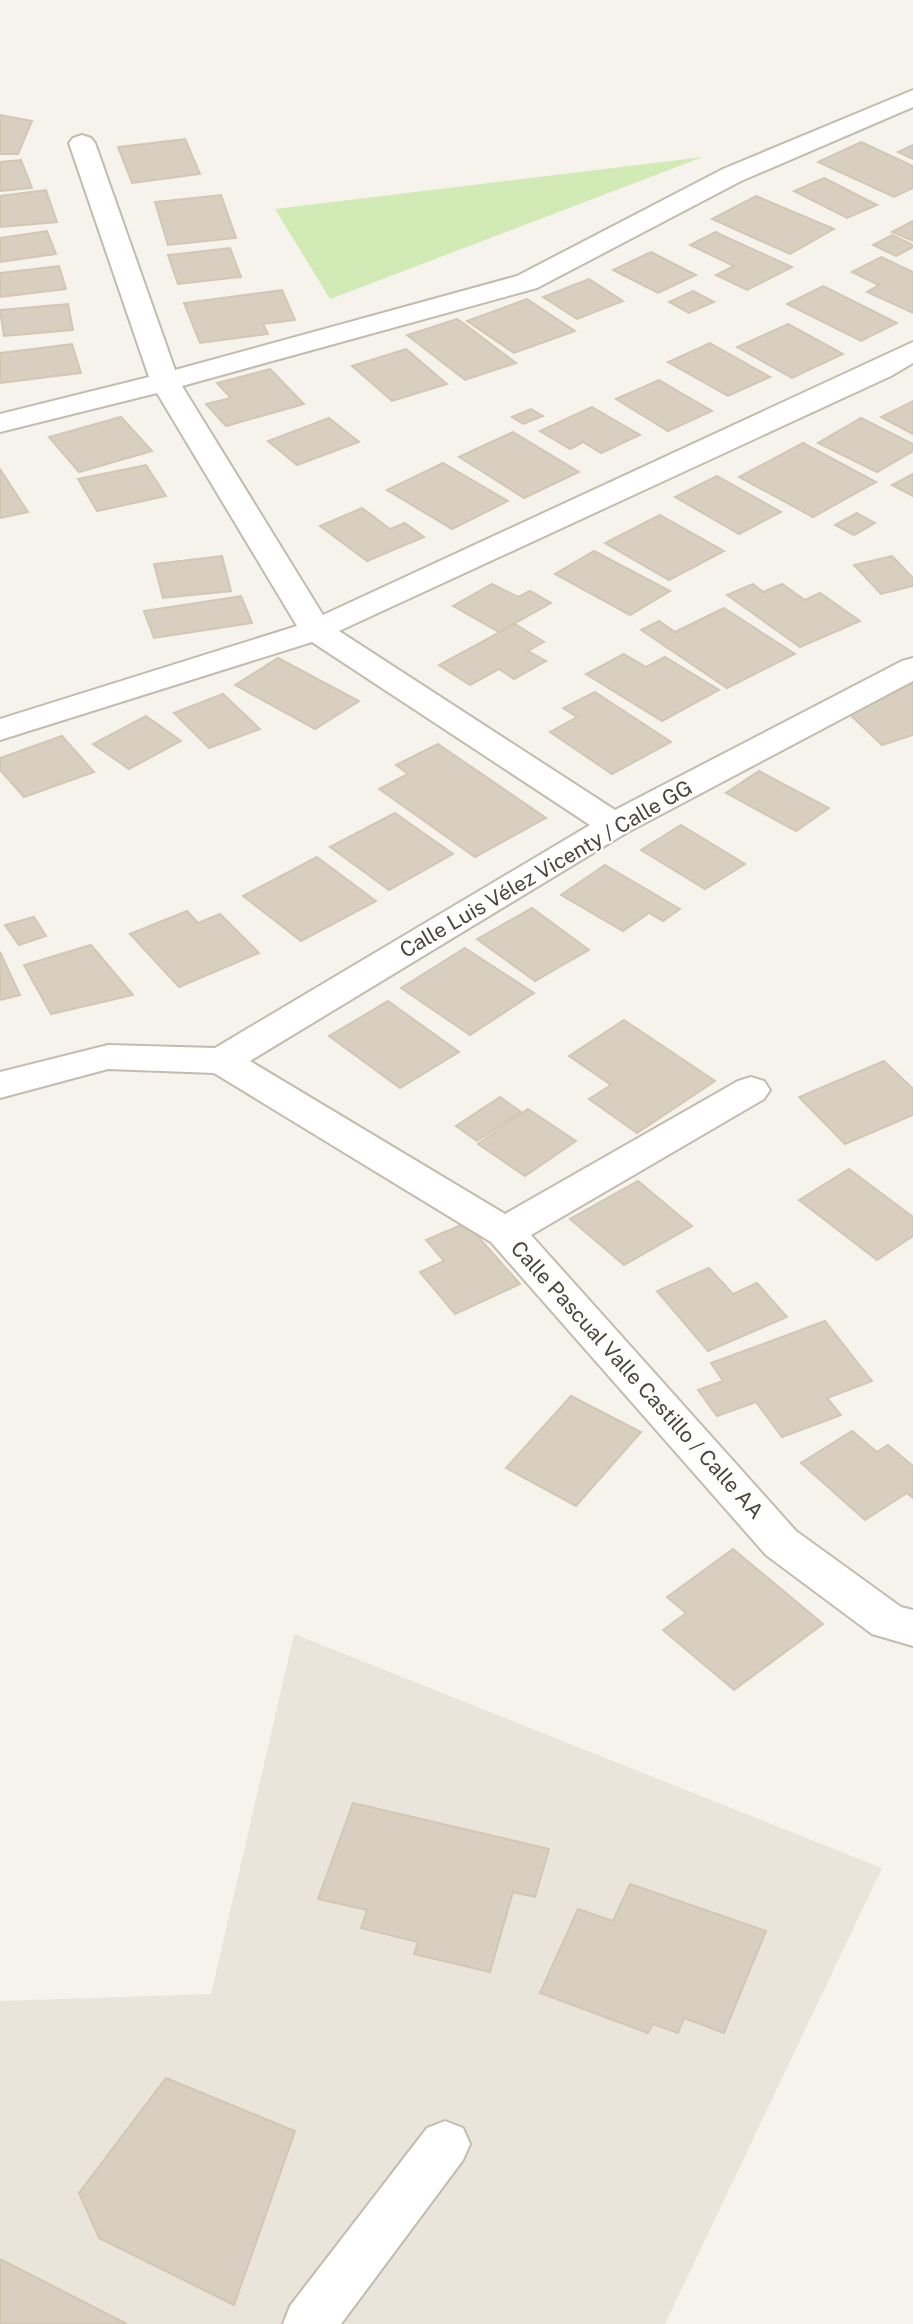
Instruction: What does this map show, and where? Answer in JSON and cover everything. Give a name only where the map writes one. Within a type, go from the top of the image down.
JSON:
[{"type":"street","points":[[0,423],[165,382],[527,282],[732,175],[913,98]]},
{"type":"street","points":[[82,143],[165,382],[316,630],[614,825]]},
{"type":"street","points":[[0,730],[316,630],[881,370],[913,351]]},
{"type":"street","name":"Calle Luis Vélez Vicenty / Calle GG","points":[[222,1061],[614,825],[913,668]]},
{"type":"street","name":"Calle Pascual Valle Castillo / Calle AA","points":[[0,1085],[108,1056],[222,1061],[505,1232],[781,1543],[888,1622],[913,1628]]},
{"type":"street","points":[[505,1232],[751,1090]]},
{"type":"street","points":[[309,2324],[444,2144]]},
{"type":"shaded area","points":[[294,1634],[882,1868],[665,2324],[0,2324],[0,2001],[211,1994]]},
{"type":"green space","points":[[703,157],[330,299],[275,209]]},
{"type":"building","points":[[0,115],[32,121],[18,154],[0,154]]},
{"type":"building","points":[[185,139],[200,174],[132,183],[118,147]]},
{"type":"building","points":[[861,142],[913,166],[913,188],[894,197],[818,162]]},
{"type":"building","points":[[913,145],[913,159],[898,152]]},
{"type":"building","points":[[21,160],[32,188],[0,191],[0,162]]},
{"type":"building","points":[[824,178],[877,205],[847,218],[794,191]]},
{"type":"building","points":[[46,190],[57,222],[0,227],[0,196]]},
{"type":"building","points":[[221,195],[236,238],[168,245],[155,202]]},
{"type":"building","points":[[756,196],[834,229],[790,254],[712,219]]},
{"type":"building","points":[[913,221],[913,241],[892,232]]},
{"type":"building","points":[[47,231],[56,254],[0,262],[0,238]]},
{"type":"building","points":[[715,232],[792,267],[747,290],[716,275],[734,266],[690,245]]},
{"type":"building","points":[[892,235],[913,247],[896,256],[873,245]]},
{"type":"building","points":[[230,248],[241,277],[178,284],[168,255]]},
{"type":"building","points":[[651,252],[696,275],[658,293],[613,270]]},
{"type":"building","points":[[881,257],[913,272],[913,313],[867,292],[879,285],[852,272]]},
{"type":"building","points":[[59,266],[66,289],[0,297],[0,273]]},
{"type":"building","points":[[589,279],[623,301],[577,319],[543,297]]},
{"type":"building","points":[[823,286],[897,323],[861,341],[787,304]]},
{"type":"building","points":[[282,290],[295,320],[263,324],[268,334],[200,343],[184,303]]},
{"type":"building","points":[[693,291],[714,302],[689,313],[669,302]]},
{"type":"building","points":[[527,299],[575,331],[514,353],[467,321]]},
{"type":"building","points":[[68,304],[73,330],[4,336],[0,310]]},
{"type":"building","points":[[457,319],[516,363],[465,380],[407,335]]},
{"type":"building","points":[[788,324],[843,354],[792,378],[737,347]]},
{"type":"building","points":[[710,343],[770,377],[728,396],[668,362]]},
{"type":"building","points":[[72,344],[81,373],[0,383],[0,353]]},
{"type":"building","points":[[406,349],[447,384],[392,401],[352,366]]},
{"type":"building","points":[[270,369],[304,404],[226,426],[206,404],[231,398],[217,383]]},
{"type":"building","points":[[659,380],[712,411],[668,431],[616,399]]},
{"type":"building","points":[[913,401],[913,434],[881,417]]},
{"type":"building","points":[[592,407],[640,435],[601,453],[583,442],[570,449],[540,431]]},
{"type":"building","points":[[531,409],[543,416],[523,424],[512,417]]},
{"type":"building","points":[[121,417],[152,451],[79,472],[49,437]]},
{"type":"building","points":[[329,418],[359,442],[297,465],[268,441]]},
{"type":"building","points":[[861,418],[913,444],[913,451],[877,472],[818,443]]},
{"type":"building","points":[[513,432],[579,472],[524,498],[459,457]]},
{"type":"building","points":[[803,443],[876,482],[813,517],[739,477]]},
{"type":"building","points":[[443,463],[508,501],[452,529],[387,490]]},
{"type":"building","points":[[146,465],[166,496],[97,511],[78,479]]},
{"type":"building","points":[[0,469],[28,512],[0,518]]},
{"type":"building","points":[[913,474],[913,496],[892,485]]},
{"type":"building","points":[[717,476],[781,512],[739,534],[675,497]]},
{"type":"building","points":[[362,508],[390,529],[405,523],[424,537],[367,561],[320,526]]},
{"type":"building","points":[[857,513],[875,523],[854,535],[835,525]]},
{"type":"building","points":[[660,515],[724,551],[669,580],[605,543]]},
{"type":"building","points":[[594,551],[670,591],[630,615],[555,574]]},
{"type":"building","points":[[222,556],[231,591],[163,598],[154,564]]},
{"type":"building","points":[[892,556],[913,578],[913,586],[881,594],[854,565]]},
{"type":"building","points":[[492,584],[518,597],[530,591],[551,603],[499,632],[453,606]]},
{"type":"building","points":[[753,584],[763,592],[782,584],[805,600],[820,593],[860,621],[800,647],[727,595]]},
{"type":"building","points":[[241,596],[252,623],[154,638],[144,611]]},
{"type":"building","points":[[724,608],[795,654],[727,688],[641,630],[659,621],[675,632]]},
{"type":"building","points":[[515,624],[544,642],[528,651],[546,661],[514,679],[499,669],[470,685],[439,665]]},
{"type":"building","points":[[624,654],[646,667],[665,657],[719,690],[662,721],[586,674]]},
{"type":"building","points":[[278,658],[359,701],[315,729],[235,685]]},
{"type":"building","points":[[913,684],[913,735],[882,745],[842,707]]},
{"type":"building","points":[[595,692],[671,742],[612,774],[550,732],[577,717],[563,708]]},
{"type":"building","points":[[223,694],[260,729],[209,748],[174,713]]},
{"type":"building","points":[[146,716],[181,741],[129,769],[93,744]]},
{"type":"building","points":[[62,736],[94,772],[24,797],[0,770],[0,758]]},
{"type":"building","points":[[438,744],[546,818],[475,857],[379,789],[408,774],[396,765]]},
{"type":"building","points":[[759,771],[829,808],[796,831],[726,793]]},
{"type":"building","points":[[395,813],[453,854],[389,890],[330,847]]},
{"type":"building","points":[[681,825],[745,864],[705,889],[641,850]]},
{"type":"building","points":[[317,857],[376,901],[301,941],[243,896]]},
{"type":"building","points":[[605,865],[680,909],[663,921],[649,913],[623,931],[561,895]]},
{"type":"building","points":[[532,908],[589,950],[535,981],[477,939]]},
{"type":"building","points":[[187,911],[198,923],[220,914],[259,953],[179,987],[130,934]]},
{"type":"building","points":[[34,917],[46,936],[19,945],[5,925]]},
{"type":"building","points":[[91,945],[133,995],[51,1014],[24,965]]},
{"type":"building","points":[[465,948],[534,993],[470,1035],[401,988]]},
{"type":"building","points":[[0,952],[20,995],[0,1000]]},
{"type":"building","points":[[388,1001],[459,1052],[400,1088],[329,1036]]},
{"type":"building","points":[[624,1020],[715,1081],[637,1133],[589,1099],[611,1085],[569,1056]]},
{"type":"building","points":[[884,1061],[913,1089],[913,1115],[845,1144],[799,1097]]},
{"type":"building","points":[[500,1097],[521,1112],[477,1141],[456,1126]]},
{"type":"building","points":[[528,1109],[576,1141],[525,1176],[478,1144]]},
{"type":"building","points":[[849,1169],[913,1217],[913,1236],[877,1260],[799,1200]]},
{"type":"building","points":[[638,1181],[692,1226],[624,1265],[570,1219]]},
{"type":"building","points":[[466,1223],[520,1284],[455,1314],[420,1272],[444,1261],[426,1240]]},
{"type":"building","points":[[709,1268],[733,1294],[757,1283],[787,1317],[708,1351],[657,1291]]},
{"type":"building","points":[[825,1321],[872,1381],[827,1398],[841,1415],[782,1437],[756,1402],[717,1416],[698,1390],[723,1381],[711,1363]]},
{"type":"building","points":[[571,1396],[641,1432],[576,1506],[506,1468]]},
{"type":"building","points":[[852,1431],[877,1452],[888,1445],[913,1466],[913,1498],[907,1493],[865,1520],[801,1463]]},
{"type":"building","points":[[733,1549],[823,1624],[734,1690],[663,1630],[686,1613],[667,1597]]},
{"type":"building","points":[[353,1803],[549,1849],[535,1897],[513,1892],[490,1972],[414,1954],[418,1942],[361,1928],[367,1910],[318,1899]]},
{"type":"building","points":[[630,1884],[766,1931],[724,2033],[684,2018],[678,2033],[653,2024],[648,2033],[540,1993],[578,1909],[613,1921]]},
{"type":"building","points":[[166,2078],[295,2131],[234,2305],[99,2238],[79,2193]]},
{"type":"building","points":[[0,2259],[127,2324],[0,2324]]}]
